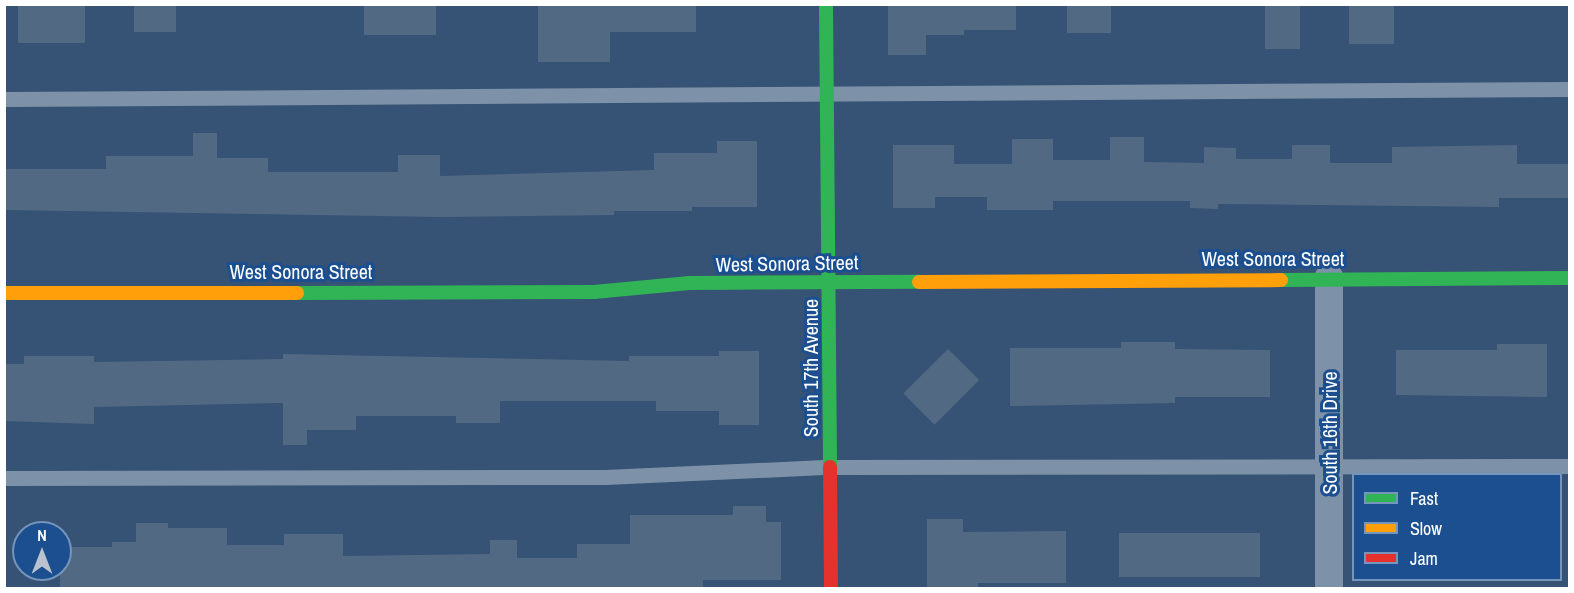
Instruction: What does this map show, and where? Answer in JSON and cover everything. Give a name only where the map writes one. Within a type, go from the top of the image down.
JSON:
[{"type":"street","name":"South 17th Avenue","points":[[826,4],[831,588]]},
{"type":"street","name":"West Sonora Street","points":[[4,293],[594,292],[690,284],[1329,277],[1569,278]]},
{"type":"street","name":"South 16th Drive","points":[[1329,277],[1329,588]]},
{"type":"lane","points":[[4,99],[1569,89]]},
{"type":"lane","points":[[4,478],[605,477],[830,467],[1569,466]]},
{"type":"building","points":[[18,4],[85,4],[85,43],[18,43]]},
{"type":"building","points":[[134,4],[176,4],[176,32],[134,32]]},
{"type":"building","points":[[364,4],[436,4],[436,35],[364,35]]},
{"type":"building","points":[[538,4],[696,4],[696,32],[610,32],[610,62],[538,62]]},
{"type":"building","points":[[888,4],[1016,4],[1016,30],[964,30],[964,35],[926,35],[926,55],[888,55]]},
{"type":"building","points":[[1067,4],[1111,4],[1111,33],[1067,33]]},
{"type":"building","points":[[1265,4],[1300,4],[1300,49],[1265,49]]},
{"type":"building","points":[[1349,4],[1394,4],[1394,44],[1349,44]]},
{"type":"building","points":[[193,133],[217,133],[217,158],[268,158],[268,172],[398,172],[398,155],[440,155],[440,176],[654,170],[654,153],[717,153],[717,141],[757,141],[757,207],[692,207],[692,211],[614,211],[614,215],[440,217],[4,210],[4,169],[106,169],[106,156],[193,156]]},
{"type":"building","points":[[1110,137],[1144,137],[1144,162],[1204,163],[1204,147],[1236,148],[1236,159],[1292,159],[1292,145],[1330,145],[1330,163],[1392,163],[1392,147],[1517,145],[1517,164],[1569,164],[1569,198],[1499,198],[1499,207],[1218,204],[1218,209],[1190,208],[1190,201],[1053,201],[1053,210],[987,210],[987,197],[935,197],[935,208],[893,208],[893,145],[954,145],[954,164],[1012,164],[1012,139],[1053,139],[1053,160],[1110,160]]},
{"type":"building","points":[[1121,342],[1175,342],[1175,349],[1270,350],[1270,397],[1175,397],[1175,403],[1010,406],[1010,348],[1121,348]]},
{"type":"building","points":[[1497,344],[1547,344],[1547,397],[1396,395],[1396,350],[1497,350]]},
{"type":"building","points":[[948,349],[979,380],[935,425],[903,394]]},
{"type":"building","points":[[719,351],[759,351],[759,425],[719,425],[719,411],[656,411],[656,401],[500,401],[500,423],[456,423],[456,416],[356,416],[356,430],[307,430],[307,445],[283,445],[283,403],[94,407],[94,424],[4,421],[4,364],[24,364],[24,356],[94,356],[94,362],[283,359],[283,354],[629,361],[629,356],[719,356]]},
{"type":"building","points":[[733,506],[766,506],[766,522],[781,522],[781,580],[703,580],[703,588],[60,588],[60,581],[72,581],[72,547],[112,547],[112,542],[136,542],[136,523],[168,523],[168,528],[227,528],[227,545],[284,545],[284,534],[343,534],[343,556],[490,554],[490,540],[517,540],[517,558],[577,558],[577,544],[630,544],[630,515],[733,515]]},
{"type":"building","points":[[927,519],[963,519],[963,532],[1066,531],[1066,583],[978,583],[978,588],[927,588]]},
{"type":"building","points":[[1119,533],[1260,533],[1260,577],[1119,577]]},
{"type":"traffic: fast","points":[[826,4],[830,467]]},
{"type":"traffic: fast","points":[[1281,280],[1570,278]]},
{"type":"traffic: fast","points":[[297,293],[594,292],[690,283],[919,282]]},
{"type":"traffic: slow","points":[[919,282],[1281,280]]},
{"type":"traffic: slow","points":[[4,293],[297,293]]},
{"type":"traffic: jam","points":[[830,467],[831,588]]}]
